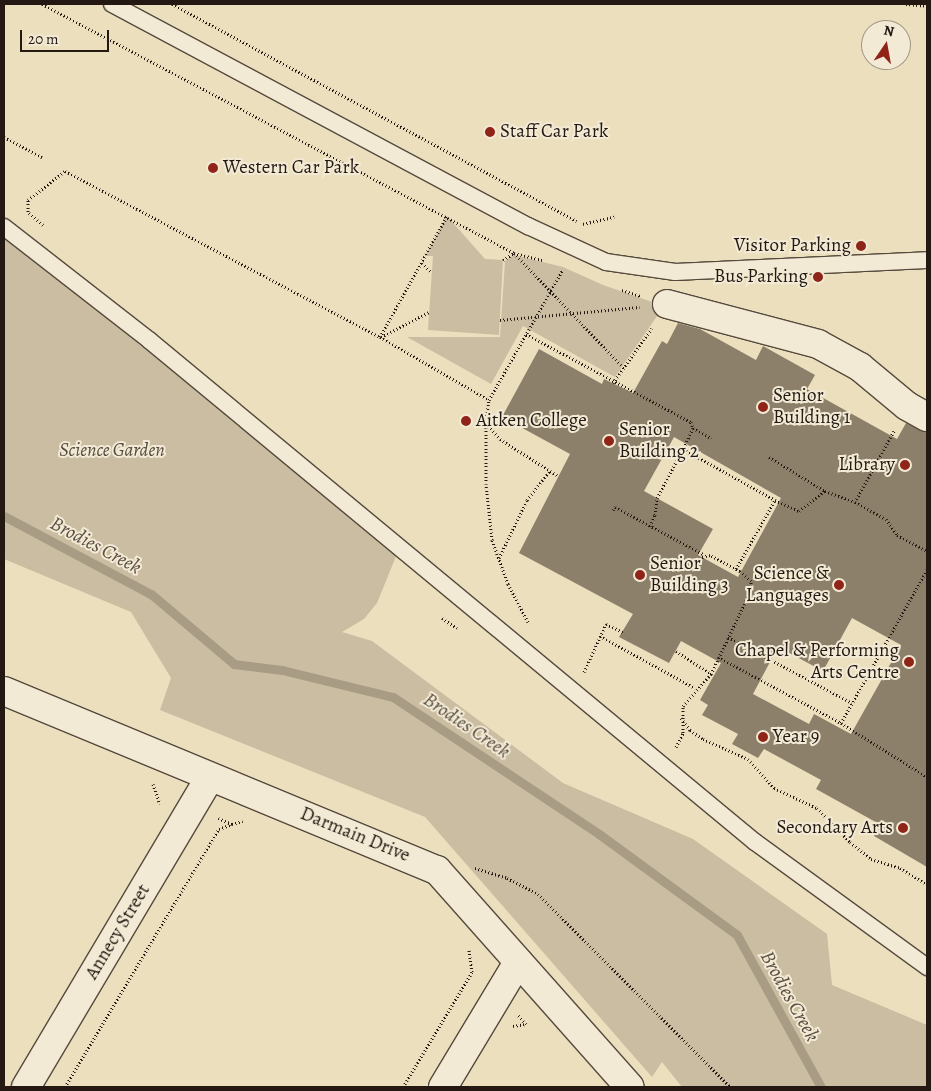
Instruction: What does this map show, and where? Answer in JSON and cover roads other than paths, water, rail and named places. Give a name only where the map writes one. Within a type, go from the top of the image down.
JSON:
[{"type":"street","points":[[667,304],[818,344],[860,368],[917,412]]},
{"type":"street","name":"Darmain Drive","points":[[4,691],[437,870],[630,1087]]},
{"type":"street","name":"Annecy Street","points":[[26,1087],[210,777]]},
{"type":"street","points":[[443,1087],[518,962]]},
{"type":"lane","points":[[112,4],[528,226],[606,262],[675,272],[927,260]]},
{"type":"lane","points":[[4,227],[149,340],[755,842],[927,967]]},
{"type":"waterway","name":"Brodies Creek","points":[[4,516],[151,594],[234,664],[282,670],[393,697],[599,834],[737,935],[821,1087]]},
{"type":"place","name":"Staff Car Park","points":[[490,132]]},
{"type":"place","name":"Western Car Park","points":[[213,168]]},
{"type":"place","name":"Visitor Parking","points":[[861,246]]},
{"type":"place","name":"Bus Parking","points":[[818,277]]},
{"type":"place","name":"Senior Building 1","points":[[763,407]]},
{"type":"place","name":"Aitken College","points":[[466,421]]},
{"type":"place","name":"Senior Building 2","points":[[609,441]]},
{"type":"place","name":"Library","points":[[905,465]]},
{"type":"place","name":"Senior Building 3","points":[[640,575]]},
{"type":"place","name":"Science & Languages","points":[[839,585]]},
{"type":"place","name":"Chapel & Performing Arts Centre","points":[[909,662]]},
{"type":"place","name":"Year 9","points":[[763,737]]},
{"type":"place","name":"Secondary Arts","points":[[903,828]]},
{"type":"park label","name":"Science Garden","points":[[112,451]]}]
